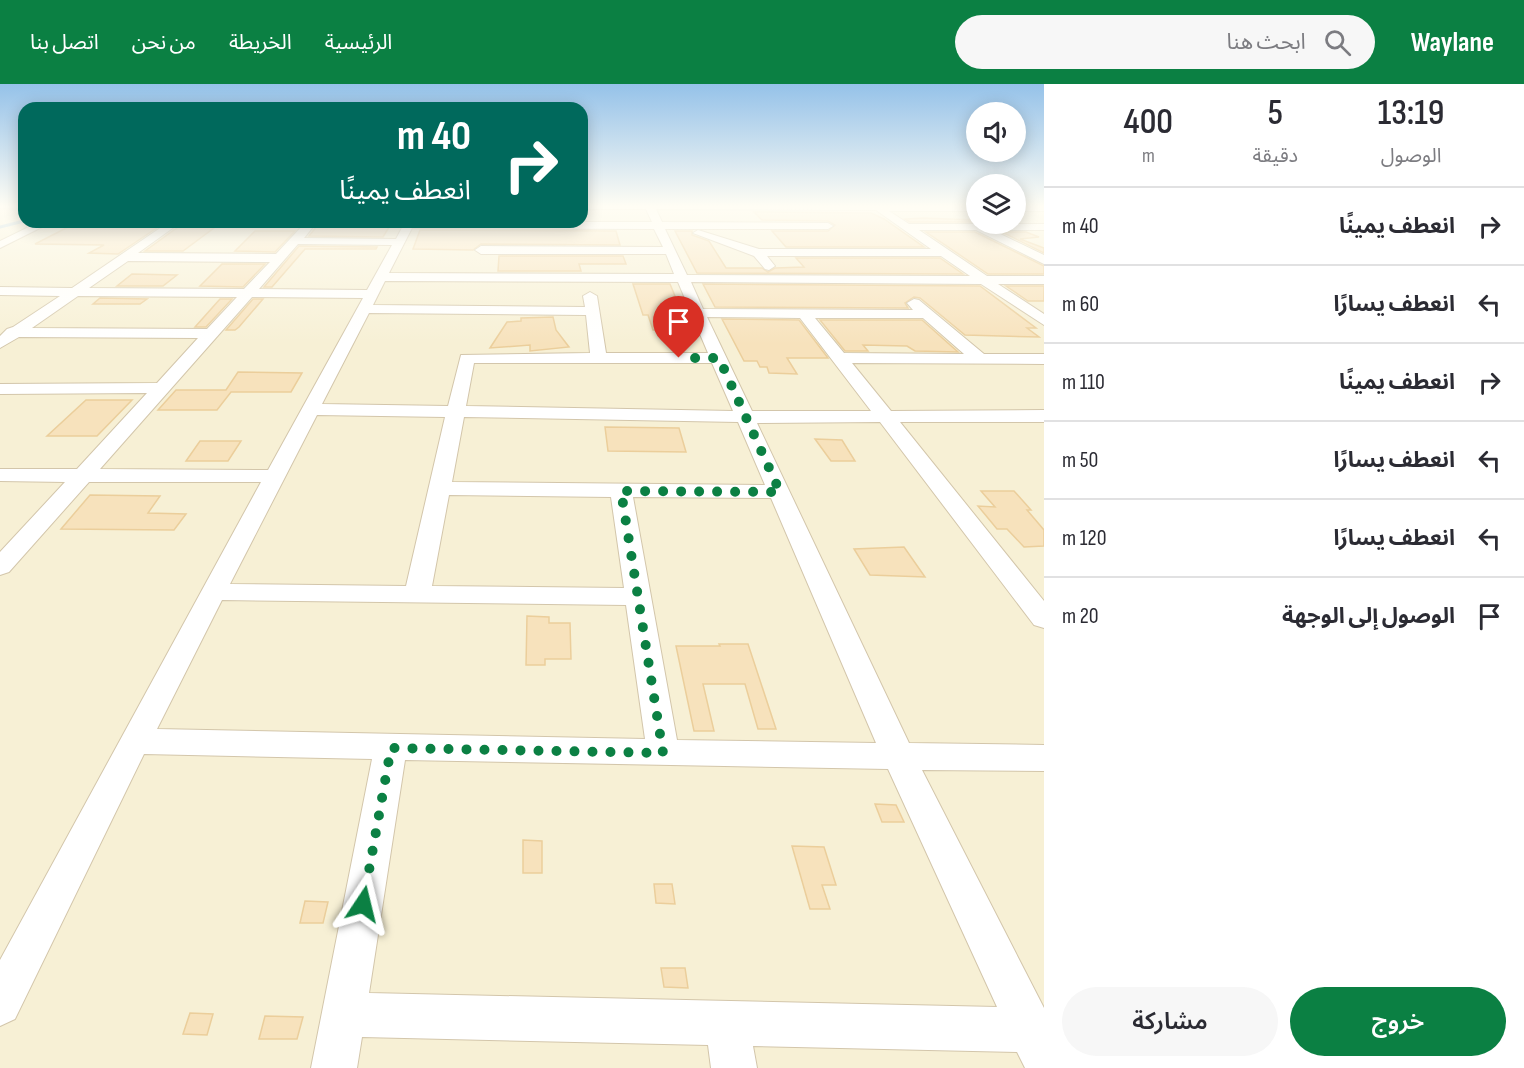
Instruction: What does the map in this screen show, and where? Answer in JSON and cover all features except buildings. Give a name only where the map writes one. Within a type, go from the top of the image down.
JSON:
[{"type":"street","points":[[0,343],[8,332],[75,292],[132,252]]},
{"type":"street","points":[[0,567],[284,252]]},
{"type":"street","points":[[0,1004],[135,741],[394,252]]},
{"type":"street","points":[[477,264],[479,252]]},
{"type":"street","points":[[372,293],[477,264],[540,252]]},
{"type":"street","points":[[344,1015],[727,1023],[1040,1039],[898,755],[671,252]]},
{"type":"street","points":[[755,252],[943,252],[1041,317]]},
{"type":"street","points":[[1025,252],[1044,252]]},
{"type":"street","points":[[1025,252],[1044,260]]},
{"type":"street","points":[[758,253],[781,279]]},
{"type":"street","points":[[125,257],[279,258]]},
{"type":"street","points":[[477,264],[588,279],[1044,280]]},
{"type":"street","points":[[588,279],[599,358]]},
{"type":"street","points":[[888,279],[980,359]]},
{"type":"street","points":[[0,291],[372,293],[592,311]]},
{"type":"street","points":[[698,313],[926,314]]},
{"type":"street","points":[[804,313],[1044,619]]},
{"type":"street","points":[[8,332],[208,334]]},
{"type":"street","points":[[417,594],[467,358],[719,358]]},
{"type":"street","points":[[840,358],[1044,359]]},
{"type":"street","points":[[0,389],[160,388]]},
{"type":"street","points":[[311,409],[746,417],[1044,416]]},
{"type":"street","points":[[0,475],[276,476]]},
{"type":"street","points":[[440,488],[780,492]]},
{"type":"street","points":[[621,491],[663,753]]},
{"type":"street","points":[[215,592],[638,597]]},
{"type":"street","points":[[135,741],[391,748],[1044,758]]},
{"type":"street","points":[[334,1068],[391,748]]},
{"type":"street","points":[[727,1023],[734,1068]]},
{"type":"shaded area","points":[[0,252],[1044,252],[1044,1068],[0,1068]]},
{"type":"route","points":[[363,904],[391,748],[663,753],[621,491],[780,492],[719,358],[679,358]]}]
